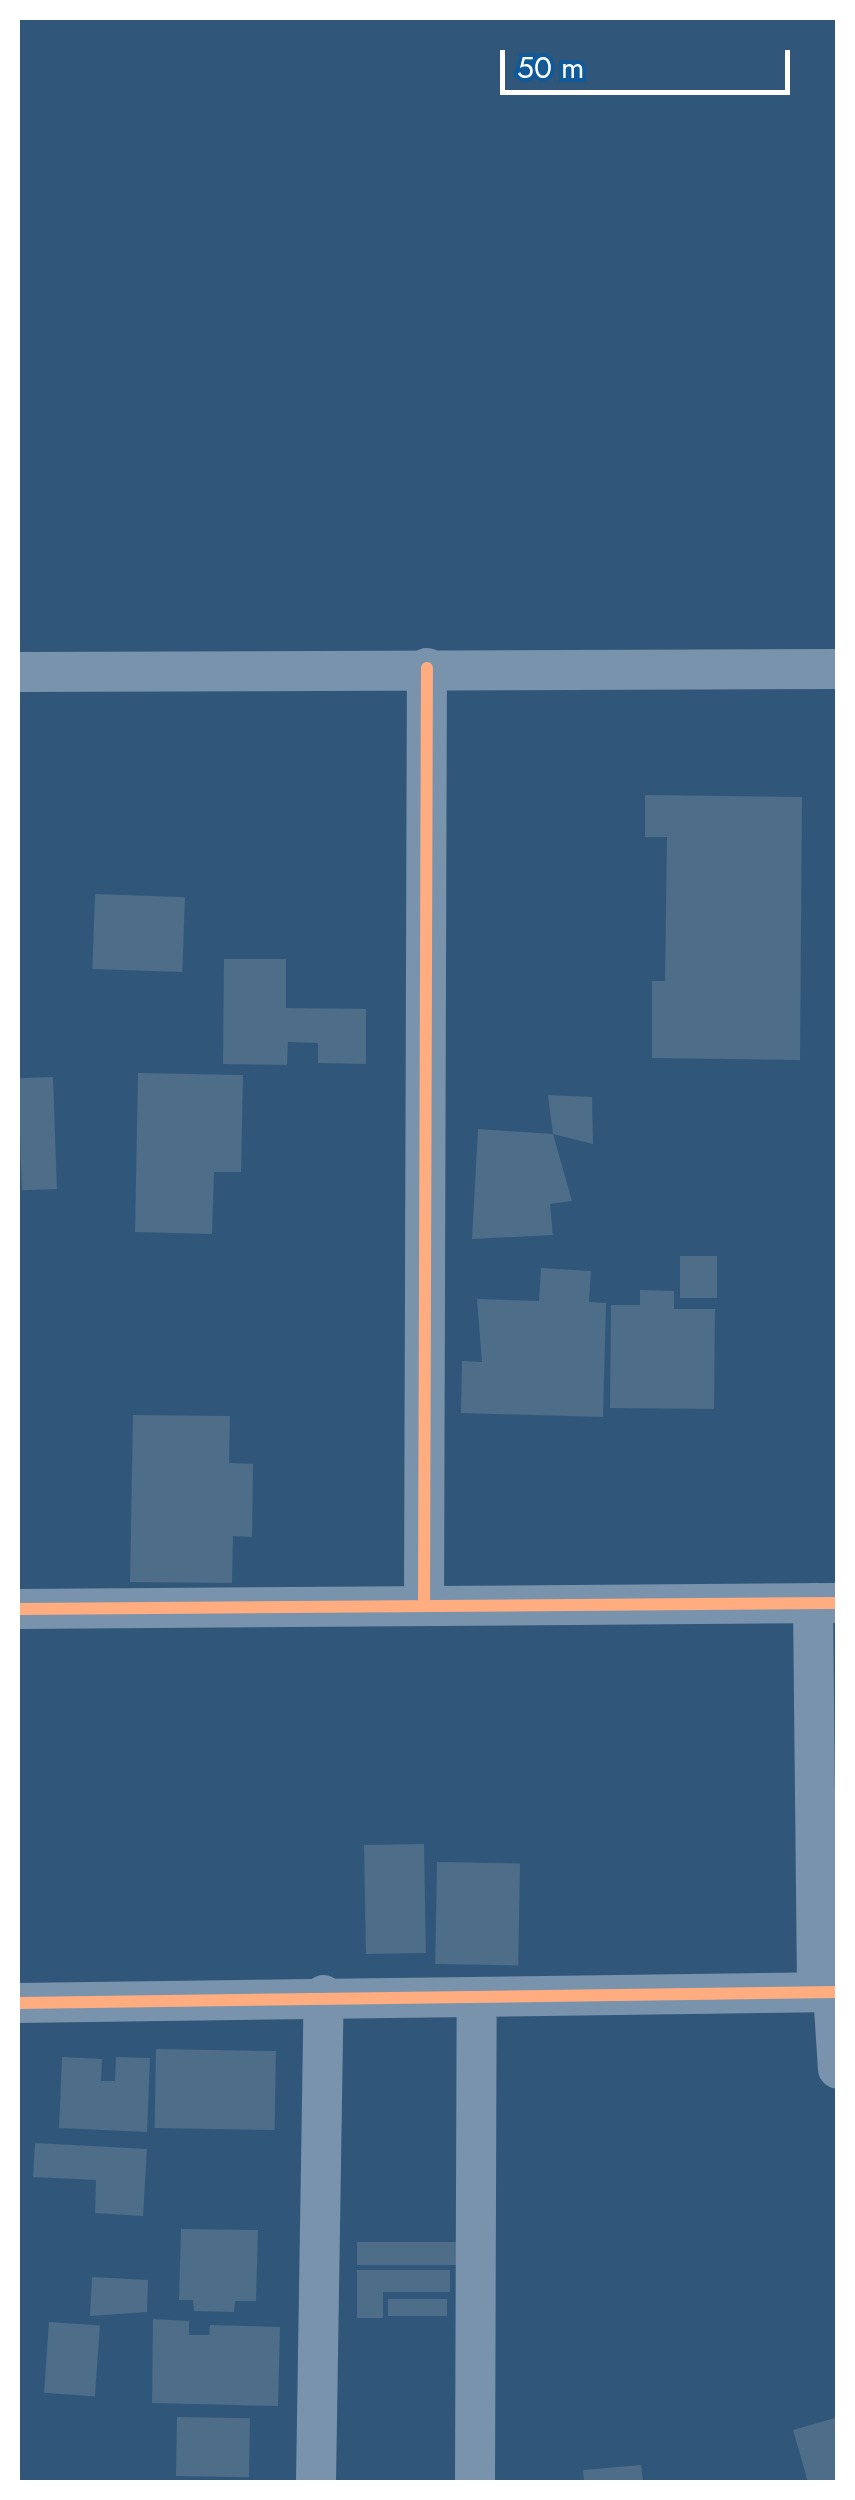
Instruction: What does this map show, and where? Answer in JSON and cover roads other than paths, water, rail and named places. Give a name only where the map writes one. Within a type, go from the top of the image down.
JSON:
[{"type":"street","points":[[424,1605],[426,668]]},
{"type":"street","points":[[18,672],[426,668],[838,670]]},
{"type":"street","points":[[18,1610],[825,1603],[829,1992],[838,2069]]},
{"type":"street","points":[[18,2003],[324,1996],[477,2000],[829,1992]]},
{"type":"street","points":[[316,2482],[324,1996]]},
{"type":"street","points":[[475,2482],[477,2000]]}]
